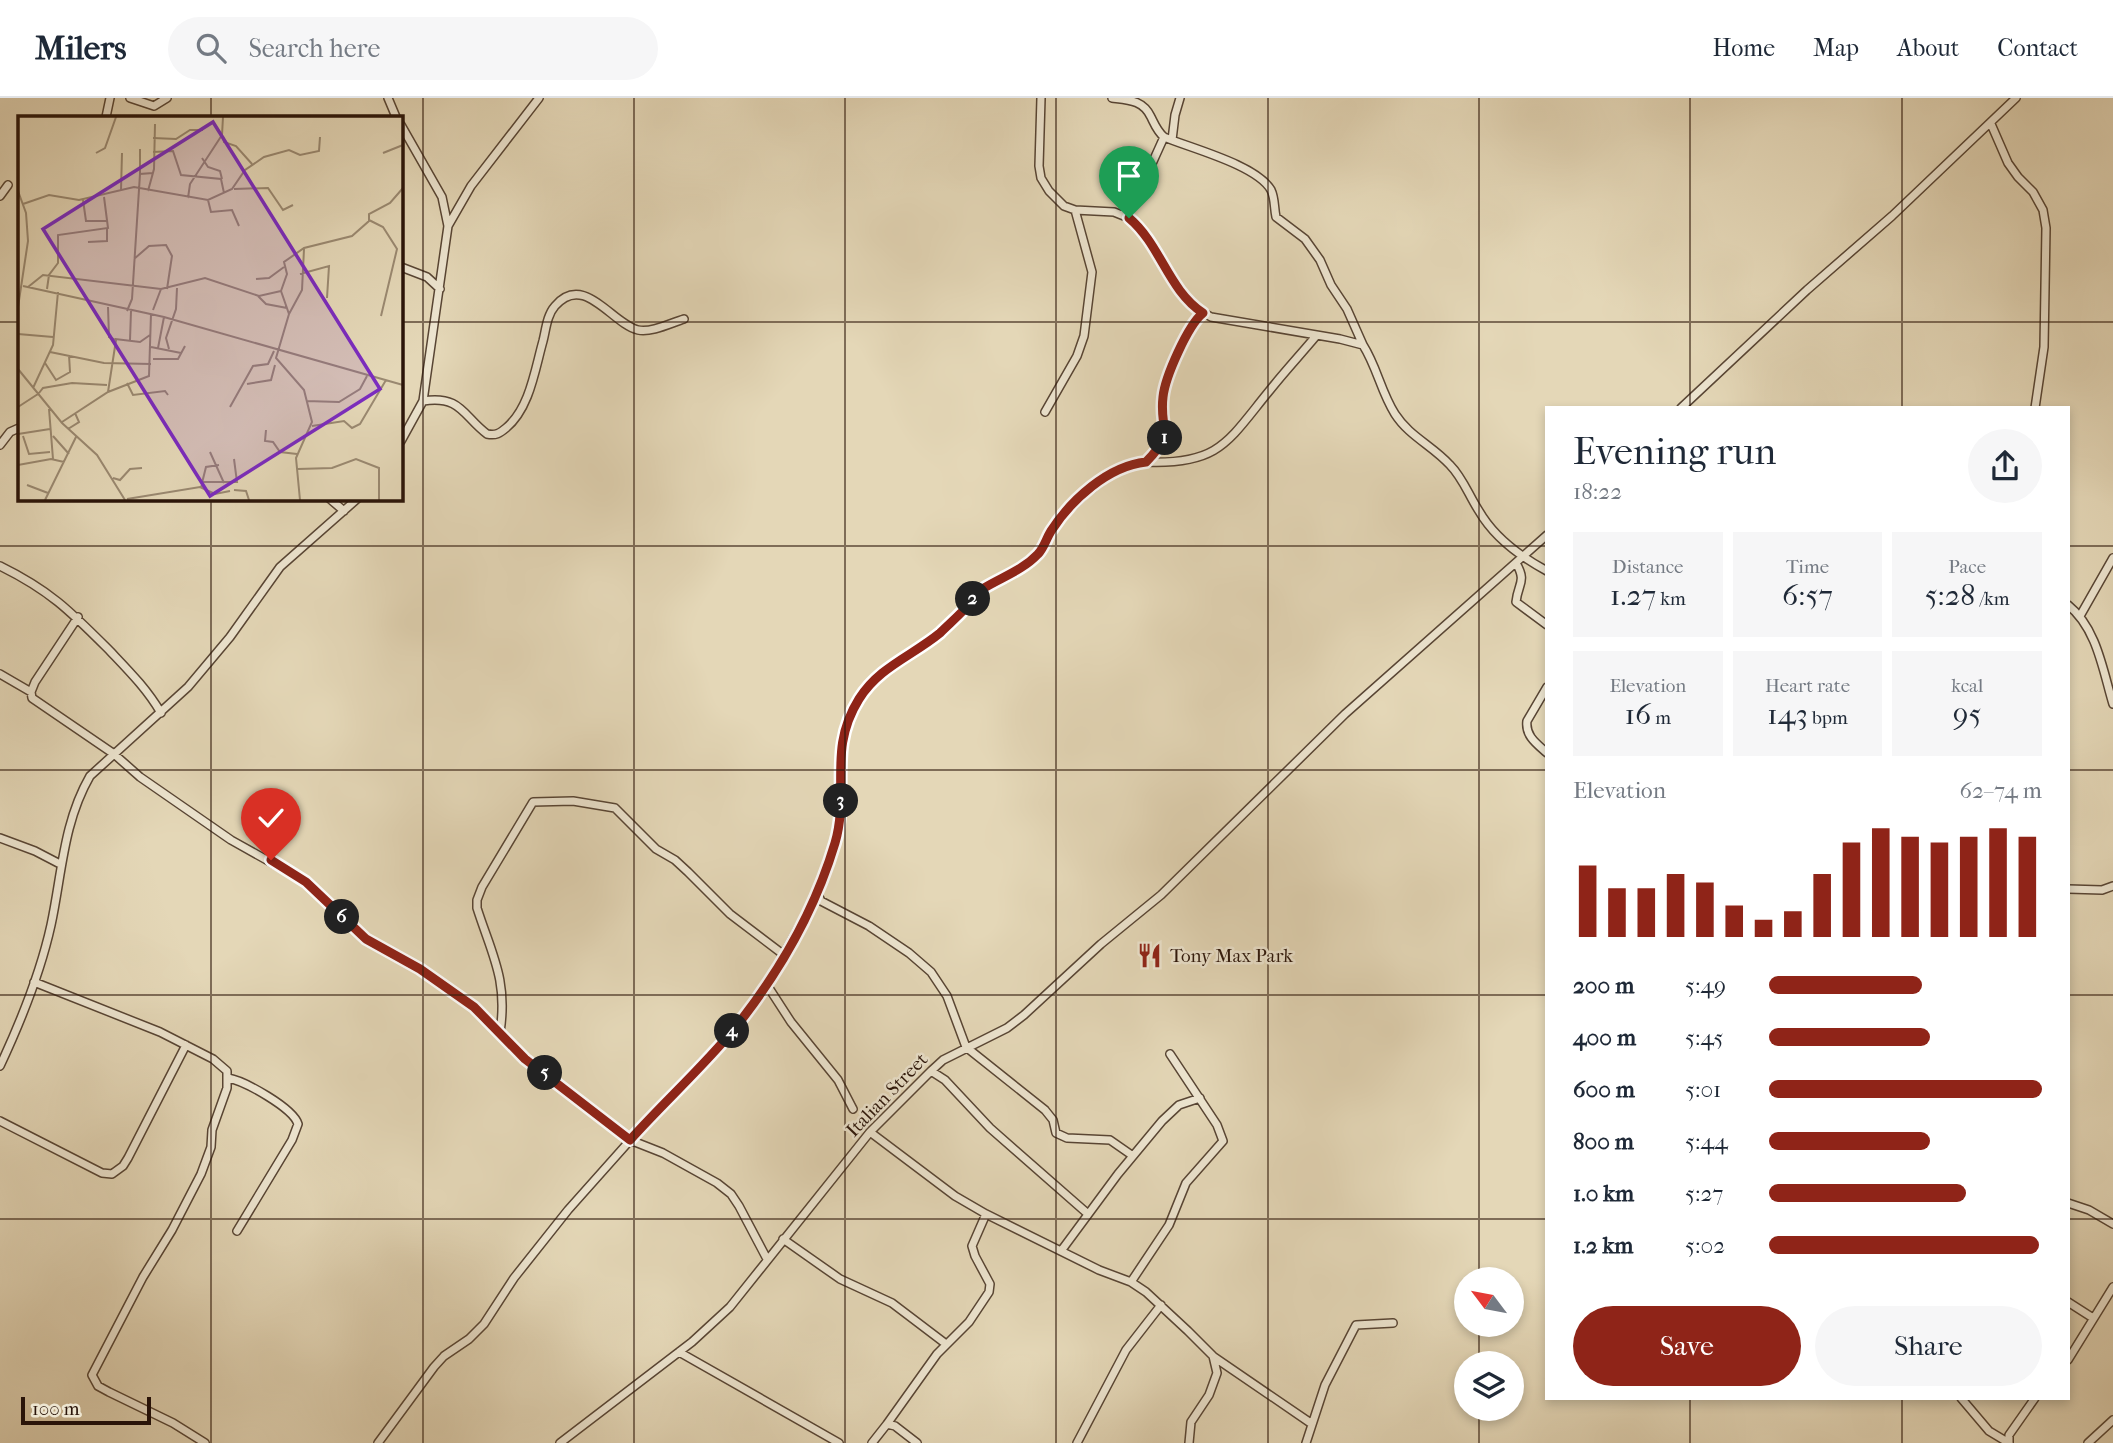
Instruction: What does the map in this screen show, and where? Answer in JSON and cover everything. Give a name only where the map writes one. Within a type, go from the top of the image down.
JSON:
[{"type":"street","points":[[106,116],[110,98]]},
{"type":"street","points":[[130,98],[154,106],[167,98]]},
{"type":"street","points":[[388,98],[396,116]]},
{"type":"street","points":[[447,226],[471,186],[540,98]]},
{"type":"street","points":[[1041,98],[1039,166],[1041,178],[1049,191],[1064,206],[1074,210],[1114,212],[1124,215],[1141,228],[1179,290],[1192,306],[1210,317],[1363,345]]},
{"type":"street","points":[[1112,98],[1133,100],[1144,107],[1158,132],[1164,137],[1230,161],[1268,186],[1276,217],[1305,239],[1326,269],[1331,285],[1347,309],[1370,356],[1387,398],[1404,426],[1450,465],[1480,514],[1519,560],[1545,570]]},
{"type":"street","points":[[1172,140],[1180,98]]},
{"type":"street","points":[[1683,406],[2017,98]]},
{"type":"street","points":[[1991,124],[2008,163],[2033,192],[2043,210],[2046,228],[2044,347],[2035,406]]},
{"type":"street","points":[[402,127],[442,197],[447,226],[423,401],[402,439]]},
{"type":"street","points":[[1124,215],[1164,137]]},
{"type":"street","points":[[0,196],[8,186]]},
{"type":"street","points":[[1045,412],[1077,356],[1084,336],[1092,272],[1074,210]]},
{"type":"street","points":[[402,267],[427,277],[440,289]]},
{"type":"street","points":[[423,401],[440,400],[460,407],[487,434],[497,435],[504,430],[521,411],[548,318],[565,298],[577,295],[594,299],[628,326],[642,331],[684,319]]},
{"type":"street","points":[[1146,462],[1165,439],[1162,406],[1168,377],[1191,326],[1203,313]]},
{"type":"street","points":[[378,1443],[439,1361],[484,1324],[514,1278],[568,1210],[733,1030],[767,985],[817,892],[836,840],[841,807],[839,776],[844,733],[860,698],[879,674],[936,636],[955,620],[982,589],[1038,554],[1060,519],[1085,494],[1116,470],[1133,463],[1189,461],[1210,453],[1238,432],[1270,389],[1317,336]]},
{"type":"street","points":[[0,445],[10,432],[18,428]]},
{"type":"street","points":[[331,500],[344,511]]},
{"type":"street","points":[[0,1066],[24,1015],[52,922],[69,821],[79,794],[90,776],[188,687],[222,647],[280,567],[356,500]]},
{"type":"street","name":"Italian Street","points":[[560,1443],[679,1352],[730,1307],[870,1132],[931,1071],[943,1060],[1007,1028],[1024,1015],[1101,944],[1161,895],[1317,741],[1416,649],[1545,537]]},
{"type":"street","points":[[2080,615],[2113,558]]},
{"type":"street","points":[[1519,560],[1522,579],[1516,601],[1520,607],[1545,624]]},
{"type":"street","points":[[0,566],[38,586],[78,617],[141,682],[161,713]]},
{"type":"street","points":[[2070,608],[2080,615],[2099,655],[2113,704]]},
{"type":"street","points":[[78,617],[35,682],[33,698],[39,705],[114,754],[141,777],[232,840],[306,882],[366,939],[442,983],[485,1016],[525,1059],[630,1140],[663,1153],[718,1183],[731,1194],[757,1235],[767,1259]]},
{"type":"street","points":[[0,674],[32,692]]},
{"type":"street","points":[[1545,690],[1526,728],[1531,738],[1545,751]]},
{"type":"street","points":[[499,1032],[503,1013],[501,979],[477,908],[477,900],[482,887],[533,802],[573,802],[615,808],[656,849],[675,860],[730,914],[783,955]]},
{"type":"street","points":[[0,838],[60,864]]},
{"type":"street","points":[[2070,889],[2102,890],[2113,886]]},
{"type":"street","points":[[817,892],[821,901],[869,926],[909,953],[931,972],[947,996],[966,1047],[1045,1110],[1053,1120],[1056,1132],[1061,1136],[1110,1140],[1133,1156]]},
{"type":"street","points":[[34,982],[160,1032],[224,1066],[228,1078],[212,1130],[211,1147],[201,1174],[92,1375],[98,1386],[173,1423],[205,1443]]},
{"type":"street","points":[[767,985],[791,1022],[838,1080],[853,1109]]},
{"type":"street","points":[[0,1121],[102,1173],[112,1174],[123,1166],[128,1158],[186,1045]]},
{"type":"street","points":[[1130,1282],[1169,1224],[1186,1183],[1223,1141],[1222,1133],[1170,1054]]},
{"type":"street","points":[[931,1071],[945,1080],[990,1128],[1088,1214]]},
{"type":"street","points":[[228,1078],[242,1082],[293,1114],[298,1124],[292,1140],[237,1231]]},
{"type":"street","points":[[1061,1251],[1133,1156],[1179,1105],[1199,1098]]},
{"type":"street","points":[[870,1132],[956,1196],[986,1214],[1099,1270],[1130,1282],[1161,1305],[1213,1356],[1312,1424]]},
{"type":"street","points":[[2070,1204],[2089,1210],[2113,1224]]},
{"type":"street","points":[[872,1443],[946,1343],[969,1322],[990,1288],[972,1246],[986,1214]]},
{"type":"street","points":[[783,1239],[840,1279],[892,1303],[946,1343]]},
{"type":"street","points":[[2070,1357],[2113,1287]]},
{"type":"street","points":[[2070,1304],[2093,1318]]},
{"type":"street","points":[[1077,1443],[1126,1350],[1161,1305]]},
{"type":"street","points":[[1306,1443],[1334,1364],[1356,1325],[1393,1323]]},
{"type":"street","points":[[679,1352],[839,1443]]},
{"type":"street","points":[[1189,1443],[1189,1430],[1194,1416],[1216,1381],[1217,1363],[1213,1356]]},
{"type":"street","points":[[1963,1400],[1989,1431],[2009,1443]]},
{"type":"street","points":[[2009,1443],[2009,1435],[2034,1400]]},
{"type":"street","points":[[2088,1443],[2113,1420]]},
{"type":"street","points":[[887,1424],[895,1426],[918,1443]]},
{"type":"place","name":"Tony Max Park","points":[[1150,956]]},
{"type":"route","points":[[271,860],[323,896],[366,939],[420,969],[474,1007],[525,1059],[630,1140],[733,1030],[767,985],[813,902],[836,840],[841,807],[840,755],[851,713],[860,698],[879,674],[936,636],[955,620],[982,589],[1038,554],[1060,519],[1085,494],[1116,470],[1133,463],[1146,462],[1165,439],[1162,406],[1164,387],[1191,326],[1203,313],[1192,306],[1179,290],[1150,240],[1129,218]]}]
